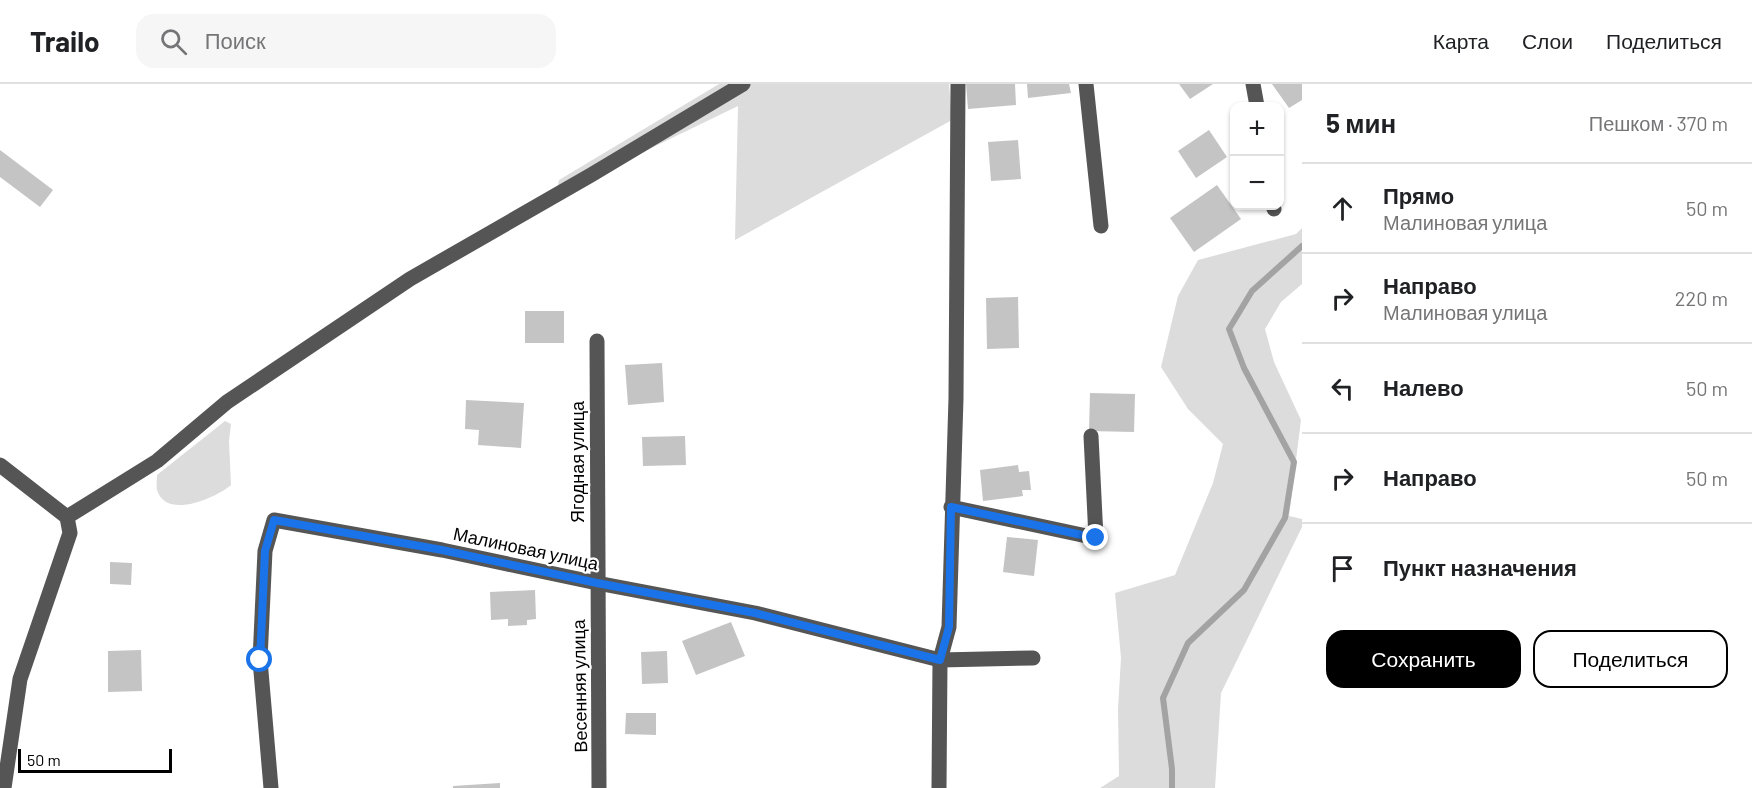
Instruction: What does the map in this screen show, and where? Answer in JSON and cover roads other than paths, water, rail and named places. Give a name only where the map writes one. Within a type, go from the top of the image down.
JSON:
[{"type":"street","points":[[68,517],[157,460],[227,402],[410,279],[581,181],[743,84]]},
{"type":"street","points":[[939,788],[940,660],[949,627],[956,398],[958,84]]},
{"type":"street","points":[[1086,84],[1101,226]]},
{"type":"street","points":[[1253,84],[1256,102]]},
{"type":"street","name":"Ягодная улица","points":[[597,341],[597,583]]},
{"type":"street","points":[[951,507],[1096,538],[1091,436]]},
{"type":"street","points":[[0,465],[68,517],[70,533],[20,679],[4,788]]},
{"type":"street","name":"Малиновая улица","points":[[272,788],[260,660],[265,551],[274,520],[442,550],[755,613],[940,660],[1033,658]]},
{"type":"street","name":"Весенняя улица","points":[[597,583],[599,788]]},
{"type":"waterway","points":[[1172,788],[1172,769],[1163,698],[1188,643],[1244,590],[1285,518],[1294,462],[1244,368],[1229,329],[1252,291],[1302,246]]}]
